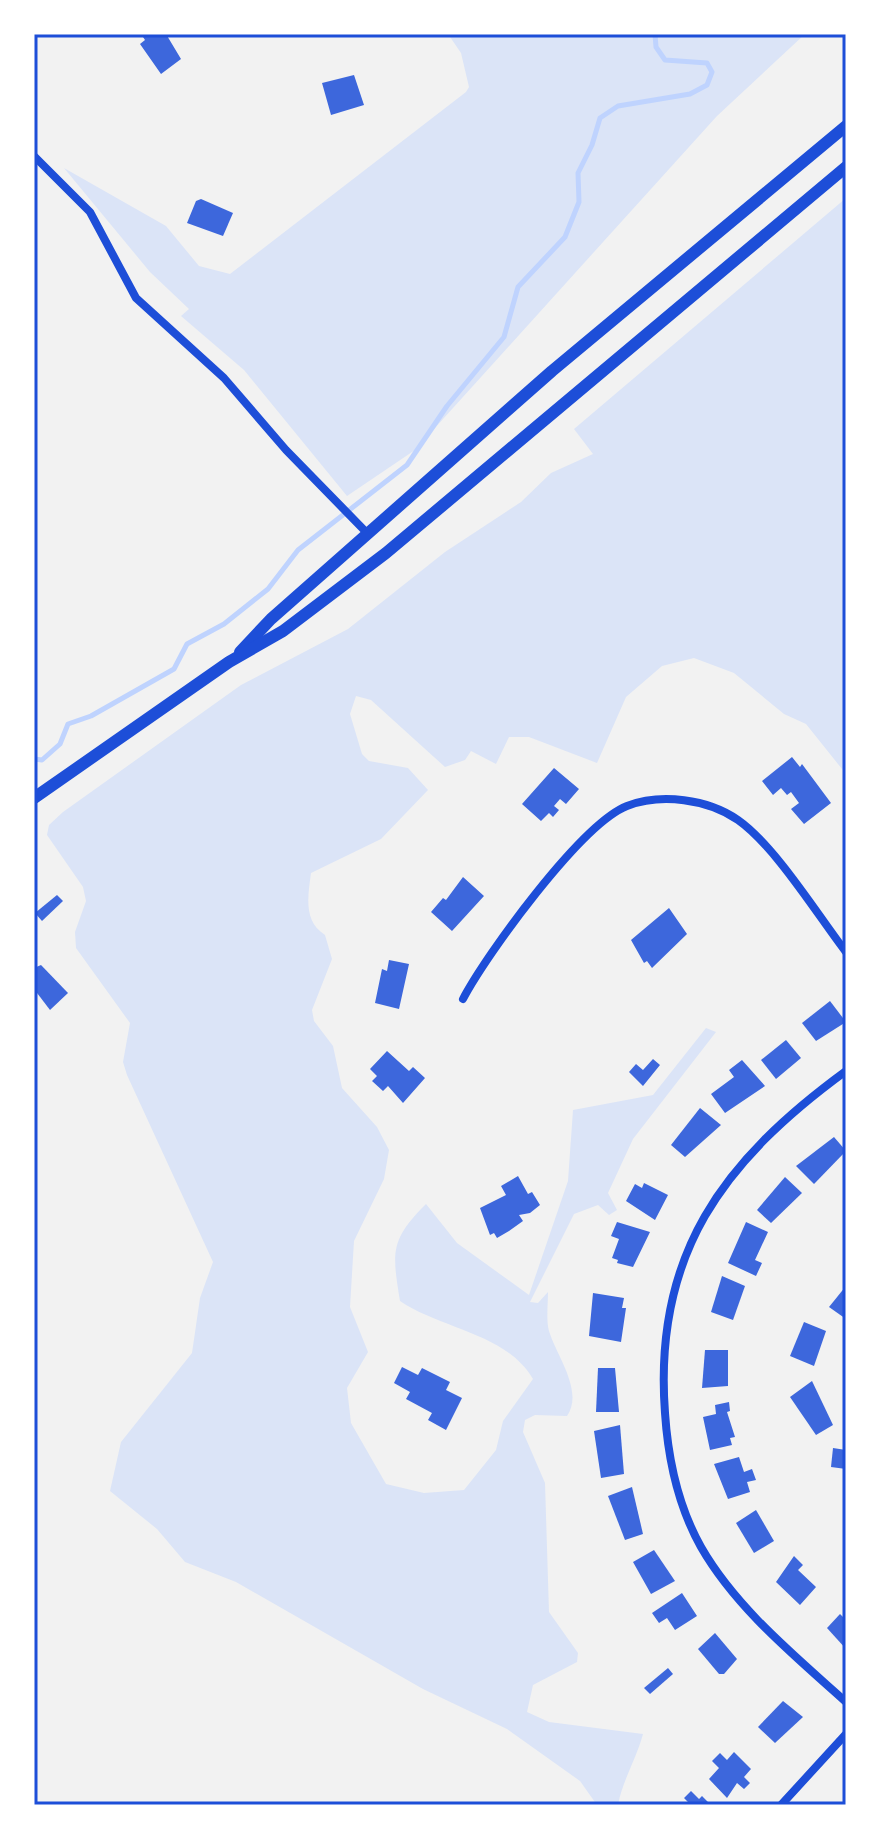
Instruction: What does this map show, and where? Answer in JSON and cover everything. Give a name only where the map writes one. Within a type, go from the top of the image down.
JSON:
[{"type":"highway","points":[[229,662],[271,619],[552,371],[846,126]]},
{"type":"highway","points":[[34,798],[229,662],[283,631],[386,553],[846,167]]},
{"type":"highway","points":[[368,534],[386,553]]},
{"type":"street","points":[[34,156],[90,212],[136,298],[224,378],[368,534]]},
{"type":"street","points":[[463,999],[483,961],[507,929],[584,839],[626,806],[657,801],[683,800],[737,819],[756,837],[846,952]]},
{"type":"street","points":[[846,1071],[788,1117],[715,1196],[684,1257],[675,1284],[667,1317],[663,1387],[674,1478],[701,1546],[719,1574],[765,1626],[846,1702]]},
{"type":"street","points":[[781,1805],[846,1734]]},
{"type":"shaded area","points":[[448,34],[805,34],[717,116],[415,450],[347,496],[244,370],[181,316],[189,309],[150,272],[64,168],[166,226],[199,266],[230,274],[466,92],[469,87],[461,53]]},
{"type":"shaded area","points":[[846,198],[846,774],[806,724],[784,714],[734,673],[694,658],[662,666],[626,697],[597,763],[529,737],[509,737],[496,764],[471,751],[465,760],[445,767],[371,700],[356,696],[350,714],[362,754],[369,761],[408,768],[428,790],[381,839],[311,873],[310,915],[325,935],[332,959],[312,1010],[314,1021],[333,1046],[342,1088],[377,1127],[389,1150],[384,1179],[354,1241],[350,1307],[368,1352],[347,1388],[351,1423],[386,1484],[424,1493],[464,1490],[496,1450],[503,1421],[533,1379],[507,1351],[490,1341],[416,1311],[400,1301],[396,1248],[414,1216],[426,1204],[457,1243],[529,1295],[568,1181],[573,1110],[653,1095],[706,1028],[716,1032],[633,1139],[608,1193],[617,1210],[609,1215],[598,1205],[574,1214],[530,1302],[538,1303],[548,1292],[549,1331],[571,1385],[571,1406],[567,1416],[535,1415],[525,1420],[523,1432],[545,1483],[549,1612],[578,1653],[577,1662],[533,1685],[527,1712],[549,1722],[643,1734],[618,1805],[597,1805],[580,1781],[507,1729],[423,1689],[236,1582],[185,1562],[157,1529],[110,1491],[121,1442],[192,1353],[200,1298],[213,1262],[127,1075],[123,1062],[130,1023],[76,948],[75,932],[86,901],[83,887],[47,835],[49,825],[63,812],[241,685],[348,629],[445,552],[521,502],[551,473],[593,454],[574,429]]},
{"type":"building","points":[[141,34],[166,34],[181,59],[161,74],[140,44],[145,40]]},
{"type":"building","points":[[354,75],[364,105],[331,115],[322,83]]},
{"type":"building","points":[[201,199],[233,213],[223,236],[187,223],[196,201]]},
{"type":"building","points":[[792,757],[800,767],[802,764],[831,803],[804,824],[791,809],[799,803],[791,792],[787,795],[781,788],[773,795],[762,781]]},
{"type":"building","points":[[554,768],[579,789],[566,804],[560,799],[554,806],[559,810],[553,817],[549,813],[541,821],[522,804]]},
{"type":"building","points":[[463,877],[484,896],[452,931],[431,912],[443,898],[446,900]]},
{"type":"building","points":[[57,895],[63,901],[42,921],[35,913]]},
{"type":"building","points":[[669,908],[687,934],[652,968],[647,961],[644,963],[631,940]]},
{"type":"building","points":[[389,960],[409,964],[399,1009],[375,1003],[382,969],[387,971]]},
{"type":"building","points":[[41,965],[68,993],[50,1010],[34,989],[34,968]]},
{"type":"building","points":[[830,1001],[846,1022],[816,1041],[802,1023]]},
{"type":"building","points":[[786,1040],[801,1058],[776,1079],[761,1060]]},
{"type":"building","points":[[387,1051],[409,1071],[413,1067],[425,1078],[403,1103],[388,1086],[383,1091],[372,1081],[377,1076],[370,1069]]},
{"type":"building","points":[[653,1059],[660,1065],[643,1086],[629,1072],[636,1064],[643,1070]]},
{"type":"building","points":[[742,1060],[765,1086],[725,1113],[711,1094],[734,1077],[729,1070]]},
{"type":"building","points":[[700,1108],[721,1125],[685,1157],[671,1145]]},
{"type":"building","points":[[834,1137],[846,1151],[814,1184],[796,1166]]},
{"type":"building","points":[[518,1176],[528,1194],[532,1192],[540,1205],[530,1213],[519,1215],[523,1221],[497,1238],[494,1233],[490,1235],[480,1208],[506,1195],[501,1186]]},
{"type":"building","points":[[785,1177],[802,1193],[771,1223],[757,1210]]},
{"type":"building","points":[[644,1183],[668,1195],[655,1220],[626,1201],[635,1184],[642,1188]]},
{"type":"building","points":[[617,1222],[650,1232],[633,1267],[617,1263],[618,1260],[612,1258],[619,1239],[611,1236]]},
{"type":"building","points":[[746,1222],[768,1232],[755,1260],[762,1263],[756,1276],[728,1263]]},
{"type":"building","points":[[722,1276],[745,1286],[733,1320],[711,1312]]},
{"type":"building","points":[[846,1286],[846,1319],[829,1307]]},
{"type":"building","points":[[593,1293],[624,1298],[622,1308],[626,1308],[621,1342],[589,1336]]},
{"type":"building","points":[[804,1322],[826,1331],[814,1366],[790,1356]]},
{"type":"building","points":[[705,1350],[728,1350],[728,1386],[702,1388]]},
{"type":"building","points":[[402,1367],[418,1375],[422,1368],[450,1382],[446,1390],[462,1398],[446,1430],[428,1420],[432,1413],[406,1399],[410,1392],[394,1383]]},
{"type":"building","points":[[598,1368],[615,1368],[619,1412],[596,1412]]},
{"type":"building","points":[[812,1381],[833,1425],[816,1435],[790,1397]]},
{"type":"building","points":[[729,1402],[730,1411],[727,1412],[735,1437],[730,1438],[732,1445],[710,1450],[703,1417],[716,1414],[715,1405]]},
{"type":"building","points":[[620,1425],[624,1474],[601,1478],[594,1431]]},
{"type":"building","points":[[833,1448],[846,1450],[846,1469],[831,1467]]},
{"type":"building","points":[[739,1457],[744,1472],[752,1469],[756,1480],[747,1482],[750,1492],[728,1499],[714,1464]]},
{"type":"building","points":[[632,1487],[643,1534],[625,1540],[608,1496]]},
{"type":"building","points":[[756,1510],[774,1541],[754,1553],[736,1523]]},
{"type":"building","points":[[654,1550],[675,1581],[651,1594],[633,1562]]},
{"type":"building","points":[[794,1556],[803,1565],[798,1570],[816,1587],[800,1605],[776,1582]]},
{"type":"building","points":[[682,1593],[697,1616],[675,1630],[667,1618],[659,1623],[652,1613]]},
{"type":"building","points":[[840,1614],[846,1620],[846,1649],[827,1628]]},
{"type":"building","points":[[715,1633],[737,1659],[724,1674],[719,1674],[698,1649]]},
{"type":"building","points":[[668,1668],[673,1674],[650,1694],[644,1688]]},
{"type":"building","points":[[783,1701],[803,1717],[775,1743],[758,1727]]},
{"type":"building","points":[[734,1752],[751,1769],[744,1777],[750,1783],[744,1789],[737,1783],[727,1798],[709,1779],[719,1768],[712,1761],[720,1753],[727,1760]]},
{"type":"building","points":[[691,1791],[708,1802],[691,1805],[684,1798]]},
{"type":"waterway","points":[[34,759],[42,760],[60,744],[68,724],[91,716],[174,669],[187,644],[224,624],[268,589],[298,550],[407,465],[447,406],[504,337],[518,287],[565,237],[579,202],[578,173],[592,145],[600,118],[618,106],[690,94],[707,85],[712,72],[707,63],[665,60],[656,47],[655,34]]}]
